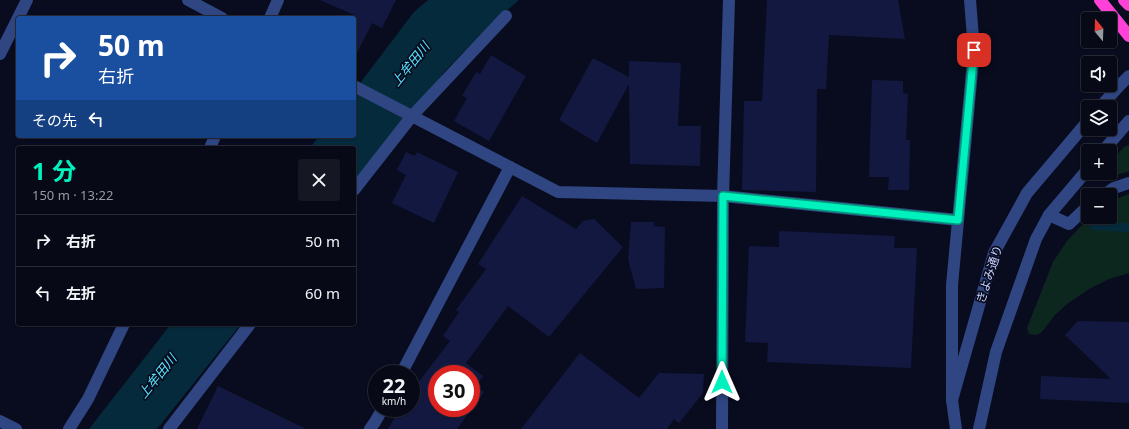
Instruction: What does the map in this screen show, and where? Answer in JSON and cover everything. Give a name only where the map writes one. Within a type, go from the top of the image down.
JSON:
[{"type":"highway","points":[[1100,0],[1129,36]]},
{"type":"highway","points":[[1124,0],[1129,5]]},
{"type":"street","points":[[19,16],[27,0]]},
{"type":"street","points":[[188,0],[218,16]]},
{"type":"street","points":[[271,16],[278,0]]},
{"type":"street","points":[[722,429],[723,196],[729,0]]},
{"type":"street","points":[[952,400],[952,285],[974,50],[970,0]]},
{"type":"street","points":[[356,187],[408,114],[506,16]]},
{"type":"street","points":[[0,54],[16,22]]},
{"type":"street","points":[[1106,100],[1129,76]]},
{"type":"street","points":[[356,87],[558,192],[723,196],[958,220]]},
{"type":"street","points":[[1109,144],[1129,121]]},
{"type":"street","name":"きよみ通り","points":[[956,429],[952,400],[994,253],[1027,193],[1081,129]]},
{"type":"street","points":[[406,365],[510,167]]},
{"type":"street","points":[[979,429],[996,352],[1036,239],[1049,215],[1081,177]]},
{"type":"street","points":[[1114,188],[1129,183]]},
{"type":"street","points":[[1049,215],[1069,224],[1081,213]]},
{"type":"street","points":[[69,429],[88,398],[123,326]]},
{"type":"street","points":[[169,429],[248,326]]},
{"type":"street","points":[[370,429],[378,417]]},
{"type":"street","points":[[0,421],[16,429]]},
{"type":"green space","points":[[1129,145],[1129,171],[1117,175],[1117,155],[1124,147]]},
{"type":"green space","points":[[1129,194],[1129,273],[1109,279],[1089,289],[1067,304],[1055,315],[1041,333],[1035,335],[1029,334],[1027,328],[1053,262],[1067,241],[1083,224],[1117,224],[1117,199]]},
{"type":"water","name":"上牟田川","points":[[428,0],[519,0],[488,27],[446,70],[356,182],[356,146],[312,146],[318,138],[356,138],[356,88],[414,12]]},
{"type":"water","points":[[1129,223],[1129,232],[1090,230],[1091,224]]},
{"type":"water","name":"上牟田川","points":[[169,326],[239,326],[157,429],[89,429]]},
{"type":"building","points":[[320,0],[396,0],[382,28],[372,23],[356,55],[356,16]]},
{"type":"building","points":[[767,0],[898,0],[905,39],[829,35],[826,89],[817,89],[816,192],[742,190],[744,101],[762,101]]},
{"type":"building","points":[[491,55],[526,76],[489,141],[454,121],[467,98],[462,96],[476,72],[480,74]]},
{"type":"building","points":[[593,58],[629,77],[629,61],[681,63],[678,126],[701,126],[700,166],[630,164],[629,84],[597,143],[559,120]]},
{"type":"building","points":[[872,80],[903,81],[903,93],[908,94],[906,140],[910,140],[909,190],[888,190],[889,177],[869,177]]},
{"type":"building","points":[[406,152],[415,156],[417,152],[458,172],[434,223],[392,203],[406,175],[397,170]]},
{"type":"building","points":[[522,196],[576,229],[583,221],[594,219],[623,247],[549,337],[508,306],[466,363],[469,365],[432,365],[450,341],[443,336],[459,312],[456,310],[486,269],[478,264]]},
{"type":"building","points":[[631,222],[654,222],[654,226],[665,227],[664,288],[636,289],[628,259]]},
{"type":"building","points":[[779,231],[895,236],[894,248],[917,248],[911,368],[767,362],[768,343],[745,342],[749,246],[779,247]]},
{"type":"building","points":[[1078,321],[1129,322],[1129,403],[1040,399],[1041,376],[1111,379],[1065,335]]},
{"type":"building","points":[[580,353],[639,398],[659,373],[704,374],[703,393],[679,423],[674,419],[667,429],[521,429]]},
{"type":"building","points":[[428,370],[428,417],[466,417],[457,429],[388,429],[395,417],[420,417],[420,380]]},
{"type":"building","points":[[218,386],[306,429],[197,429]]},
{"type":"building","points":[[480,389],[484,392],[480,397]]},
{"type":"route","points":[[722,382],[723,196],[958,220],[974,50]]}]
